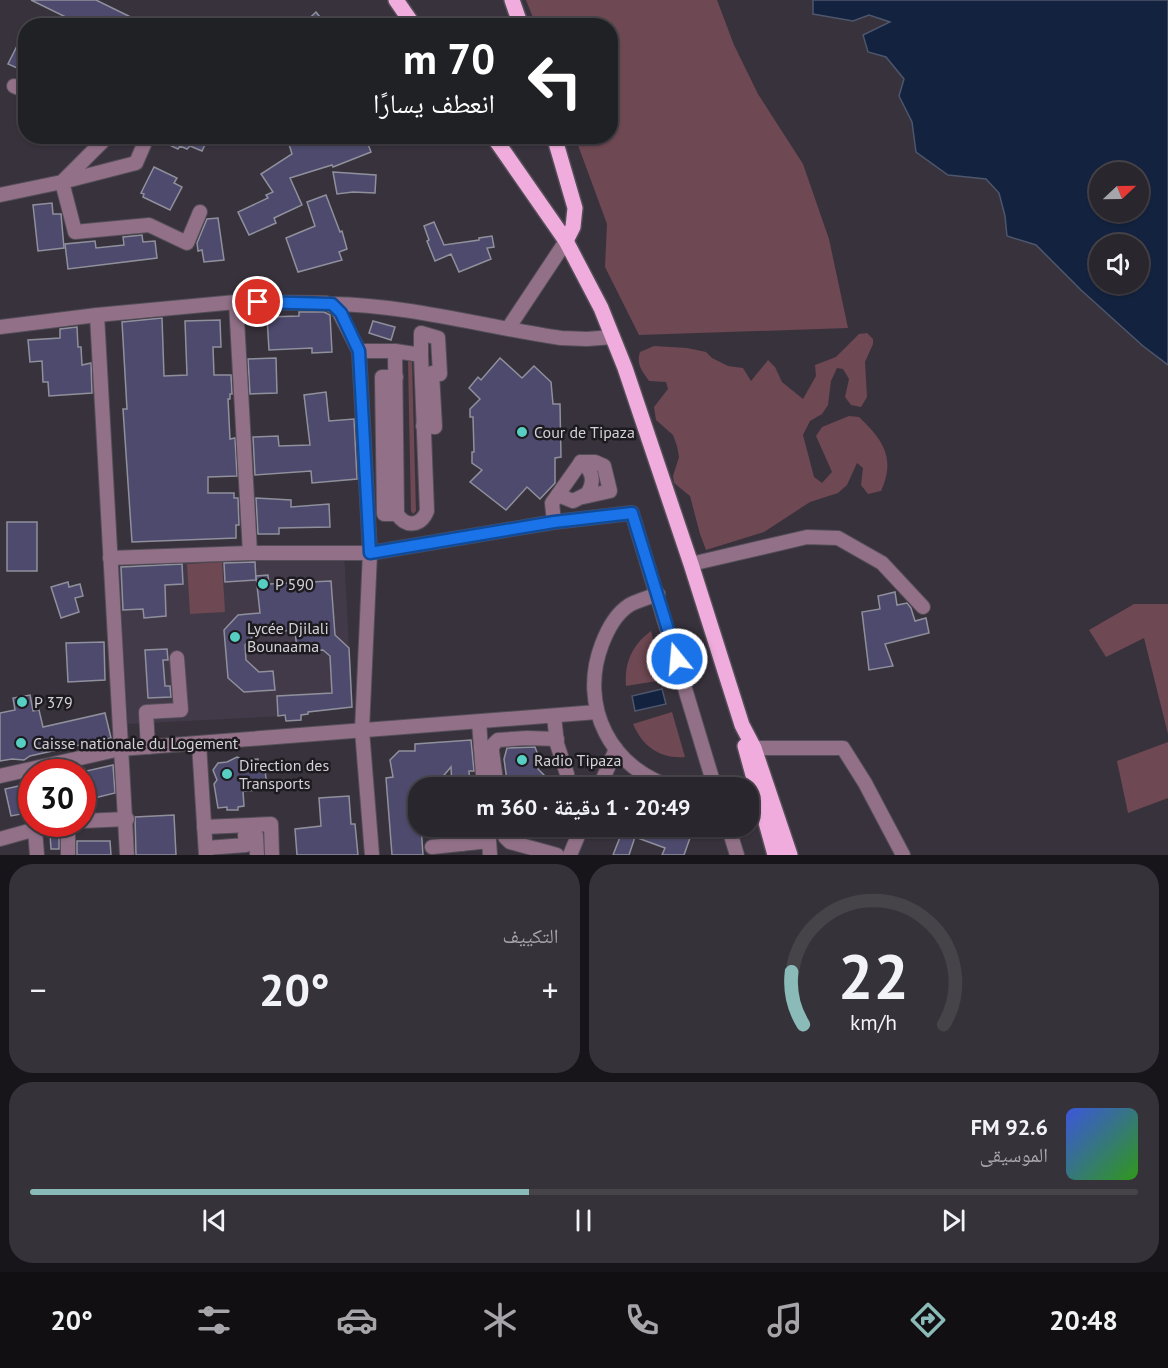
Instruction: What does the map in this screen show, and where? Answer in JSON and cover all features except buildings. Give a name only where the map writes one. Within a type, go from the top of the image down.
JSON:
[{"type":"main road","points":[[396,0],[408,18]]},
{"type":"main road","points":[[512,0],[518,18]]},
{"type":"main road","points":[[499,144],[566,242],[583,271],[614,337],[692,564],[742,725],[746,751],[775,855]]},
{"type":"main road","points":[[556,144],[574,208],[573,227],[566,242]]},
{"type":"main road","points":[[742,725],[754,748],[790,855]]},
{"type":"street","points":[[62,182],[100,144]]},
{"type":"street","points":[[0,195],[136,163],[145,144]]},
{"type":"street","points":[[62,182],[75,232],[149,225],[187,243],[200,212]]},
{"type":"street","points":[[508,327],[566,242]]},
{"type":"street","points":[[0,327],[236,302],[332,304],[392,309],[508,327],[561,338],[614,337]]},
{"type":"street","points":[[236,302],[250,553]]},
{"type":"street","points":[[332,304],[341,313],[359,351],[370,553],[362,730],[372,855]]},
{"type":"street","points":[[97,315],[120,749],[128,855]]},
{"type":"street","points":[[395,351],[397,514],[402,521],[413,524],[423,519],[427,511],[423,426],[421,333],[438,338],[440,374],[432,373],[435,428],[423,426]]},
{"type":"street","points":[[359,351],[395,351],[421,355]]},
{"type":"street","points":[[554,522],[552,503],[581,462]]},
{"type":"street","points":[[558,495],[573,501],[610,492],[604,466],[595,462],[581,462]]},
{"type":"street","points":[[581,462],[588,469],[592,479],[590,490],[583,497]]},
{"type":"street","points":[[110,558],[250,553],[370,553],[554,522],[632,513],[712,777]]},
{"type":"street","points":[[692,564],[807,537],[838,537],[882,563],[923,607]]},
{"type":"street","points":[[648,777],[629,764],[616,749],[604,729],[597,712],[594,676],[597,656],[604,637],[615,620],[629,605],[658,594]]},
{"type":"street","points":[[148,747],[146,712],[181,710],[177,658]]},
{"type":"street","points":[[0,776],[120,749],[597,712]]},
{"type":"street","points":[[554,716],[557,739],[567,774]]},
{"type":"street","points":[[479,722],[483,777]]},
{"type":"street","points":[[496,777],[492,746],[498,740],[557,739]]},
{"type":"street","points":[[199,744],[206,851],[246,845],[245,836],[256,835],[258,855]]},
{"type":"street","points":[[754,748],[843,748],[865,783],[903,855]]},
{"type":"street","points":[[604,777],[616,749]]},
{"type":"street","points":[[96,820],[127,819]]},
{"type":"street","points":[[204,827],[271,824],[272,855]]},
{"type":"street","points":[[0,838],[18,834]]},
{"type":"street","points":[[36,837],[37,855]]},
{"type":"street","points":[[68,837],[68,855]]},
{"type":"street","points":[[461,837],[462,844]]},
{"type":"street","points":[[505,837],[510,842],[557,855]]},
{"type":"street","points":[[570,855],[577,837]]},
{"type":"street","points":[[731,837],[737,855]]},
{"type":"street","points":[[442,849],[489,841]]},
{"type":"shaded area","points":[[526,0],[717,0],[734,45],[758,94],[803,164],[829,239],[848,328],[639,335],[605,267],[607,224],[578,144],[618,144],[618,18],[533,18]]},
{"type":"shaded area","points":[[867,333],[873,339],[873,344],[865,362],[867,397],[861,407],[851,405],[845,397],[849,379],[843,369],[837,368],[831,381],[828,405],[822,414],[810,421],[803,435],[814,477],[822,483],[832,472],[816,436],[822,427],[849,416],[859,417],[875,434],[885,450],[887,469],[881,491],[868,494],[861,485],[863,468],[857,463],[847,485],[838,493],[810,502],[764,532],[706,550],[690,496],[674,483],[673,476],[679,457],[673,435],[656,420],[654,407],[668,389],[666,382],[649,381],[639,364],[640,352],[654,346],[706,352],[712,358],[728,366],[743,368],[751,381],[768,360],[775,367],[782,382],[803,399],[816,376],[815,365],[836,357],[859,334]]},
{"type":"shaded area","points":[[408,361],[412,362],[416,511],[413,514],[411,511]]},
{"type":"shaded area","name":"Lycée Djilali Bounaama","points":[[344,554],[352,707],[327,708],[326,711],[309,712],[301,715],[301,721],[286,721],[285,716],[128,724],[119,566]]},
{"type":"shaded area","points":[[222,562],[225,612],[190,614],[187,564]]},
{"type":"shaded area","points":[[1134,604],[1168,604],[1168,734],[1144,638],[1106,657],[1089,630]]},
{"type":"shaded area","points":[[651,631],[663,680],[626,686],[626,670],[634,648]]},
{"type":"shaded area","points":[[672,712],[685,757],[668,756],[653,750],[642,739],[633,724]]},
{"type":"shaded area","points":[[1168,742],[1168,798],[1128,813],[1117,761]]},
{"type":"water","points":[[813,0],[1168,0],[1168,365],[1143,346],[1081,290],[1036,245],[1007,236],[999,193],[986,179],[948,175],[916,152],[912,122],[899,96],[904,79],[886,57],[868,52],[863,35],[890,22],[869,15],[853,21],[813,14]]},
{"type":"water","points":[[662,689],[666,704],[635,711],[632,696]]},
{"type":"place","name":"Cour de Tipaza","points":[[522,432]]},
{"type":"place","name":"P 590","points":[[263,584]]},
{"type":"place","name":"Lycée Djilali Bounaama","points":[[235,637]]},
{"type":"place","name":"P 379","points":[[22,702]]},
{"type":"place","name":"Caisse nationale du Logement","points":[[21,743]]},
{"type":"place","name":"Radio Tipaza","points":[[522,760]]},
{"type":"place","name":"Direction des Transports","points":[[227,774]]},
{"type":"route","points":[[258,302],[332,304],[341,313],[359,351],[370,553],[554,522],[632,513],[677,659]]}]
